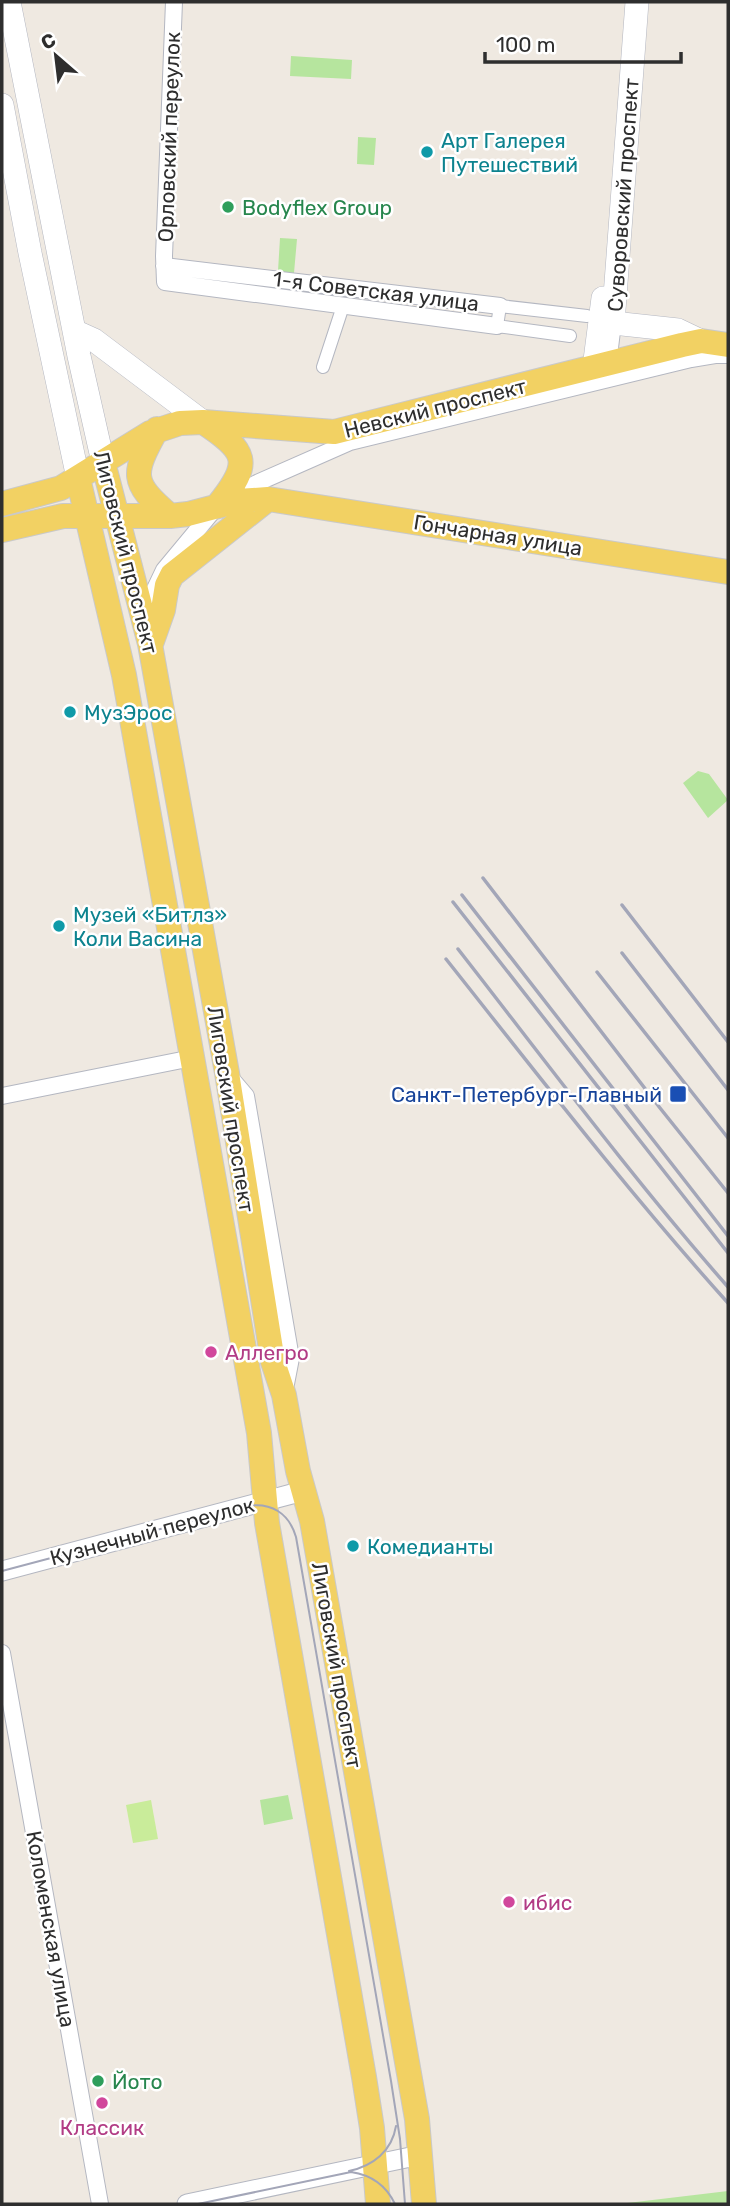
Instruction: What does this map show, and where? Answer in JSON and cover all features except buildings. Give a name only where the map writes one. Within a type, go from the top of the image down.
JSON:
[{"type":"main road","name":"Суворовский проспект","points":[[598,372],[614,177],[624,2]]},
{"type":"main road","name":"Суворовский проспект","points":[[613,323],[637,2]]},
{"type":"main road","name":"Лиговский проспект","points":[[11,7],[74,331],[103,462],[148,633],[227,1073],[273,1362],[284,1395],[288,1490],[267,1523],[362,2065],[379,2204]]},
{"type":"main road","name":"Лиговский проспект","points":[[2,105],[30,253],[78,478],[124,675],[264,1471],[288,1490],[312,1521],[406,2057],[424,2204]]},
{"type":"main road","name":"Невский проспект","points":[[613,323],[677,330],[701,341],[728,345]]},
{"type":"main road","points":[[74,331],[94,340],[236,446],[241,463],[238,479],[218,505]]},
{"type":"main road","name":"Невский проспект","points":[[2,504],[48,493],[78,478],[157,429],[180,423],[203,422],[334,432],[598,372],[701,341]]},
{"type":"main road","points":[[157,429],[141,464],[140,484],[146,495],[170,516]]},
{"type":"main road","points":[[78,478],[119,518]]},
{"type":"main road","points":[[148,633],[163,610],[167,585],[172,575],[268,499]]},
{"type":"main road","name":"Гончарная улица","points":[[218,505],[268,499],[728,572]]},
{"type":"main road","name":"Невский проспект","points":[[2,530],[64,516],[170,516],[218,505]]},
{"type":"main road","points":[[155,846],[186,840]]},
{"type":"street","name":"Орловский переулок","points":[[165,273],[174,2]]},
{"type":"street","name":"1-я Советская улица","points":[[165,273],[343,306],[570,336]]},
{"type":"street","name":"1-я Советская улица","points":[[165,273],[587,316]]},
{"type":"street","points":[[323,367],[343,306]]},
{"type":"street","points":[[497,326],[500,306]]},
{"type":"street","name":"Суворовский проспект","points":[[598,372],[613,323]]},
{"type":"street","name":"Невский проспект","points":[[218,505],[257,483],[342,444],[598,372],[704,356],[728,355]]},
{"type":"street","points":[[148,633],[158,581],[164,570],[218,505]]},
{"type":"street","points":[[2,1096],[192,1058]]},
{"type":"street","name":"Кузнечный переулок","points":[[3,1566],[288,1490]]},
{"type":"street","name":"Коломенская улица","points":[[2,1653],[100,2204]]},
{"type":"street","points":[[187,2204],[420,2155]]},
{"type":"green space","points":[[291,56],[352,60],[351,79],[290,76]]},
{"type":"green space","points":[[358,137],[376,138],[374,165],[357,164]]},
{"type":"green space","points":[[280,238],[297,239],[294,273],[278,271]]},
{"type":"green space","points":[[698,771],[709,774],[728,800],[708,818],[683,783]]},
{"type":"green space","points":[[288,1795],[293,1819],[264,1825],[260,1800]]},
{"type":"green space","points":[[151,1800],[158,1839],[133,1843],[126,1805]]},
{"type":"green space","points":[[728,2191],[728,2204],[619,2204]]},
{"type":"tram line","points":[[2,1571],[247,1506],[271,1508],[289,1521],[296,1537],[391,2081],[400,2139],[405,2204]]},
{"type":"tram line","points":[[349,2171],[358,2169],[380,2156],[390,2143],[396,2126]]},
{"type":"tram line","points":[[198,2204],[351,2172],[378,2182],[395,2204]]},
{"type":"railway","points":[[483,878],[728,1193]]},
{"type":"railway","points":[[462,895],[728,1236]]},
{"type":"railway","points":[[453,902],[728,1253]]},
{"type":"railway","points":[[622,905],[728,1042]]},
{"type":"railway","points":[[458,949],[624,1163],[728,1287]]},
{"type":"railway","points":[[622,953],[728,1090]]},
{"type":"railway","points":[[446,959],[620,1176],[728,1303]]},
{"type":"railway","points":[[597,972],[728,1138]]},
{"type":"place","name":"Арт Галерея Путешествий","points":[[427,152]]},
{"type":"place","name":"Bodyflex Group","points":[[228,207]]},
{"type":"place","name":"МузЭрос","points":[[70,712]]},
{"type":"place","name":"Музей «Битлз» Коли Васина","points":[[59,926]]},
{"type":"place","name":"Санкт-Петербург-Главный","points":[[678,1094]]},
{"type":"place","name":"Аллегро","points":[[211,1352]]},
{"type":"place","name":"Комедианты","points":[[353,1546]]},
{"type":"place","name":"ибис","points":[[509,1902]]},
{"type":"place","name":"Йото","points":[[98,2081]]},
{"type":"place","name":"Классик","points":[[102,2103]]}]
